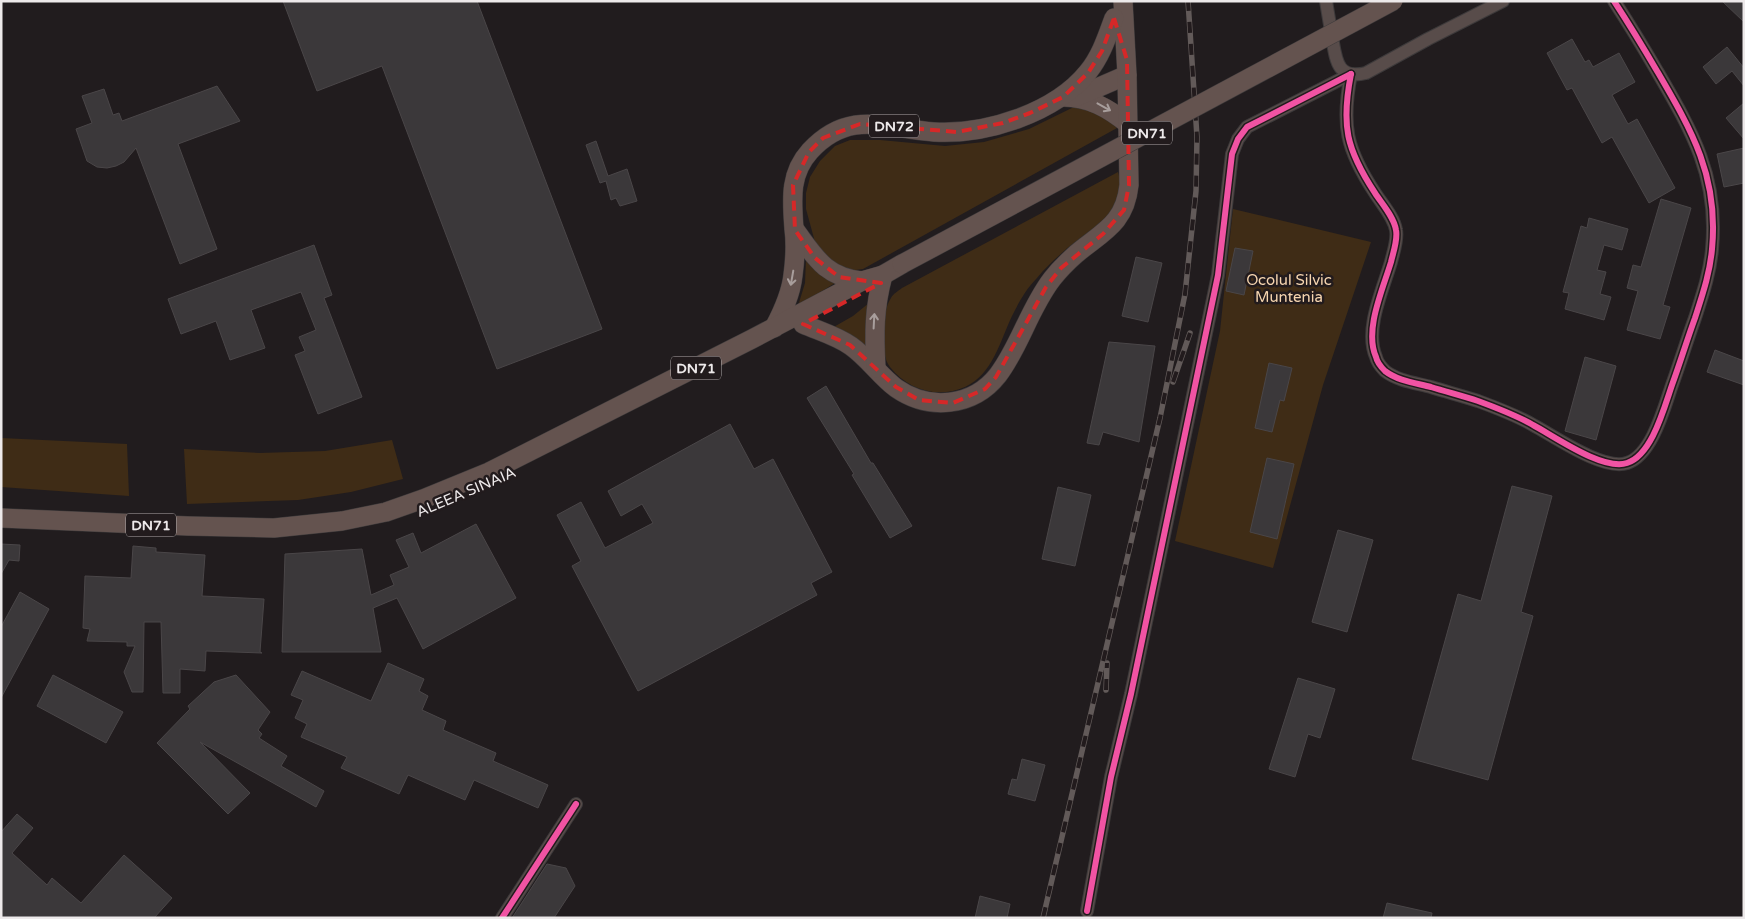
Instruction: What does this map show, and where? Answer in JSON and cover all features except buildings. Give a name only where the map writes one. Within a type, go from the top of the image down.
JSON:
[{"type":"main road","name":"ALEEA SINAIA","points":[[1,530],[274,539],[339,533],[385,523],[429,509],[535,463],[803,324],[867,290],[883,275],[902,264],[1393,1]]},
{"type":"main road","name":"DN72","points":[[803,324],[850,345],[885,378],[906,394],[919,400],[933,403],[953,403],[971,397],[985,389],[1009,359],[1046,287],[1061,268],[1103,234],[1124,210],[1129,186],[1127,68],[1117,7]]},
{"type":"main road","name":"DN72","points":[[1070,97],[1102,51],[1117,7]]},
{"type":"main road","name":"DN72","points":[[1088,73],[1127,68]]},
{"type":"main road","name":"DN72","points":[[774,328],[783,311],[793,276],[795,230],[792,200],[793,185],[798,169],[809,152],[823,138],[841,129],[860,124],[882,124],[936,132],[981,129],[1004,123],[1070,97],[1127,68]]},
{"type":"main road","points":[[1070,97],[1095,102],[1128,124]]},
{"type":"main road","points":[[795,230],[815,258],[829,270],[839,277],[862,281]]},
{"type":"main road","name":"ALEEA SINAIA","points":[[1,518],[248,528],[320,524],[370,516],[424,499],[489,472],[640,397],[862,281],[883,275]]},
{"type":"main road","points":[[876,368],[875,313],[883,275]]},
{"type":"street","points":[[1326,1],[1336,63],[1345,72],[1355,75],[1366,73],[1503,1]]},
{"type":"street","points":[[1351,74],[1345,121],[1351,148],[1362,174],[1390,216],[1396,231],[1395,248],[1375,314],[1372,333],[1375,356],[1384,370],[1400,379],[1476,401],[1512,414],[1572,449],[1588,456],[1617,464],[1628,463],[1638,457],[1648,446],[1672,388],[1704,290],[1712,252],[1713,225],[1711,196],[1702,155],[1682,114],[1614,1]]},
{"type":"street","points":[[1087,911],[1111,777],[1133,684],[1218,275],[1232,154],[1238,139],[1247,127],[1351,74]]},
{"type":"street","points":[[502,918],[576,804]]},
{"type":"highlighted area","points":[[1114,18],[1127,60],[1129,185],[1124,210],[1103,234],[1061,268],[1046,287],[996,377],[985,389],[953,403],[919,400],[896,387],[850,345],[803,324],[881,283],[839,277],[815,258],[795,230],[793,185],[809,152],[823,138],[860,124],[957,132],[1003,123],[1030,113],[1063,97],[1088,73],[1102,51]]},
{"type":"green space","points":[[1080,104],[1109,115],[1117,128],[863,269],[848,271],[824,257],[815,242],[806,209],[806,193],[810,177],[820,161],[835,146],[850,140],[880,140],[945,146],[984,142],[1029,129]]},
{"type":"green space","points":[[1118,172],[1120,191],[1113,209],[1054,260],[1029,287],[1012,316],[989,365],[975,381],[955,391],[934,392],[915,387],[897,375],[886,361],[883,343],[885,313],[892,297],[896,293],[902,288]]},
{"type":"green space","name":"Ocolul Silvic Muntenia","points":[[1233,209],[1371,242],[1323,385],[1273,568],[1175,541],[1220,331]]},
{"type":"green space","points":[[806,259],[835,283],[798,306],[805,283]]},
{"type":"green space","points":[[869,303],[867,352],[832,328],[853,316]]},
{"type":"green space","points":[[1,438],[127,444],[129,496],[1,487]]},
{"type":"green space","points":[[392,440],[403,479],[351,492],[298,500],[187,504],[184,449],[260,453],[325,451]]},
{"type":"railway","points":[[1043,918],[1160,418],[1185,294],[1196,191],[1197,137],[1188,1]]},
{"type":"railway","points":[[1173,382],[1190,333]]},
{"type":"railway","points":[[1106,690],[1107,663]]},
{"type":"cycle path","points":[[1351,74],[1346,108],[1348,136],[1365,177],[1393,220],[1396,234],[1391,262],[1373,322],[1373,346],[1380,365],[1385,371],[1401,379],[1472,399],[1527,421],[1592,457],[1605,462],[1627,463],[1643,451],[1661,418],[1705,284],[1711,258],[1713,223],[1707,177],[1692,135],[1657,71],[1614,1]]},
{"type":"cycle path","points":[[1087,911],[1111,777],[1131,694],[1218,275],[1232,154],[1238,139],[1247,127],[1351,74]]},
{"type":"cycle path","points":[[502,918],[576,804]]}]
